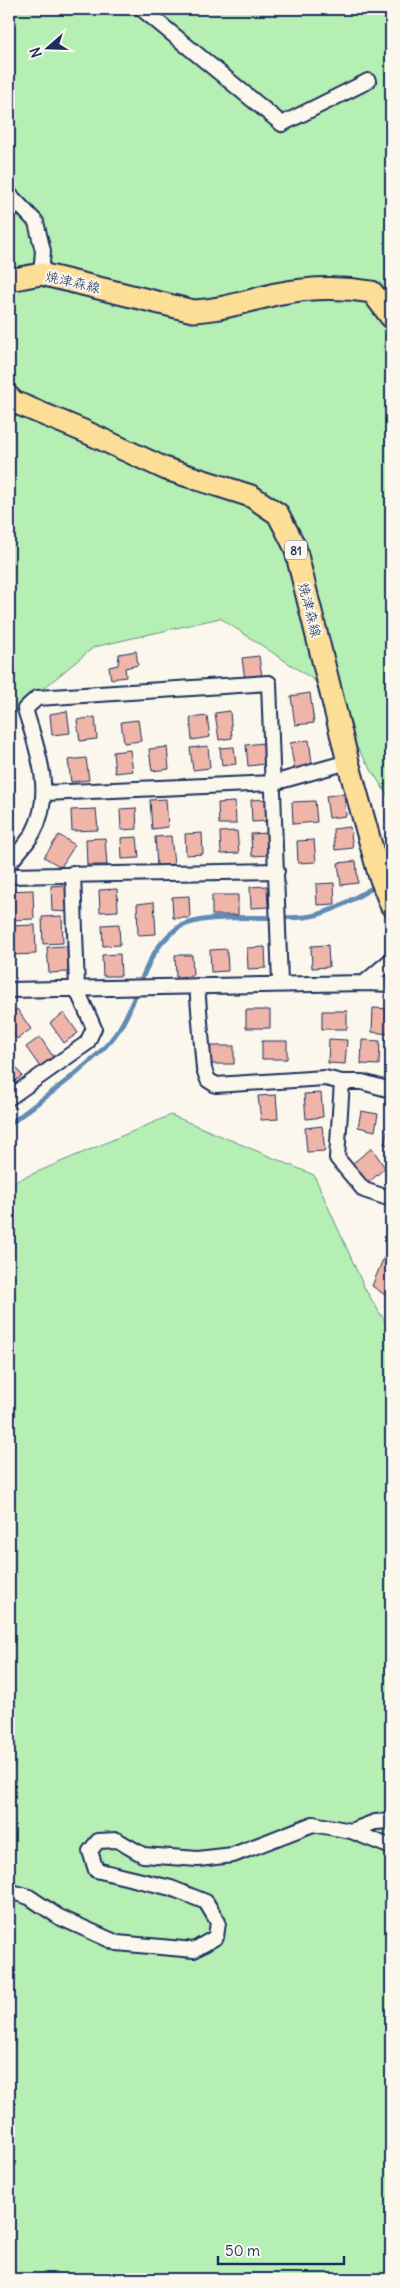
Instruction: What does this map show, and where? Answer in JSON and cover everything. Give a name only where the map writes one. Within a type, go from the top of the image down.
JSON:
[{"type":"main road","name":"焼津森線","points":[[9,280],[41,274],[193,311],[212,311],[278,294],[346,287],[372,292],[391,317]]},
{"type":"main road","name":"焼津森線","points":[[9,397],[14,402],[86,432],[166,469],[251,496],[278,514],[295,547],[348,762],[386,890]]},
{"type":"street","points":[[142,9],[282,124],[368,81]]},
{"type":"street","points":[[9,194],[36,222],[43,251],[41,274]]},
{"type":"street","points":[[9,864],[33,833],[45,793],[39,753],[25,709],[37,698],[269,683],[280,983]]},
{"type":"street","points":[[45,793],[273,783],[348,762]]},
{"type":"street","points":[[9,876],[73,873],[277,871]]},
{"type":"street","points":[[9,1098],[87,1043],[94,1028],[78,990],[73,873]]},
{"type":"street","points":[[364,983],[391,960]]},
{"type":"street","points":[[9,991],[280,983],[391,984]]},
{"type":"street","points":[[197,986],[204,1069],[208,1080],[216,1085],[325,1078],[342,1082],[362,1082],[391,1090]]},
{"type":"street","points":[[342,1082],[338,1158],[364,1190],[391,1199]]},
{"type":"street","points":[[351,1831],[375,1822],[391,1821]]},
{"type":"street","points":[[9,1891],[29,1897],[60,1917],[118,1943],[194,1950],[216,1937],[218,1922],[206,1902],[171,1888],[96,1870],[90,1851],[98,1841],[117,1840],[142,1855],[198,1859],[233,1855],[313,1824],[351,1831],[391,1847]]},
{"type":"green space","points":[[9,9],[391,9],[391,801],[314,680],[220,618],[94,647],[11,715],[14,822],[9,827]]},
{"type":"green space","points":[[171,1115],[314,1175],[365,1289],[391,1331],[391,2279],[9,2279],[9,1184]]},
{"type":"building","points":[[136,651],[138,665],[125,668],[126,677],[111,679],[109,667],[118,665],[119,654]]},
{"type":"building","points":[[259,656],[262,677],[245,680],[242,658]]},
{"type":"building","points":[[310,693],[314,723],[295,725],[291,696]]},
{"type":"building","points":[[67,711],[70,733],[52,735],[50,714]]},
{"type":"building","points":[[230,711],[232,738],[219,740],[215,713]]},
{"type":"building","points":[[207,716],[210,737],[192,740],[190,718]]},
{"type":"building","points":[[95,717],[97,739],[80,741],[77,720]]},
{"type":"building","points":[[138,720],[141,741],[124,743],[121,722]]},
{"type":"building","points":[[309,740],[313,770],[295,772],[290,743]]},
{"type":"building","points":[[263,743],[266,764],[248,766],[246,745]]},
{"type":"building","points":[[208,746],[210,768],[193,770],[190,748]]},
{"type":"building","points":[[167,747],[169,769],[152,771],[149,749]]},
{"type":"building","points":[[234,747],[236,764],[222,766],[220,748]]},
{"type":"building","points":[[130,750],[133,771],[115,773],[113,752]]},
{"type":"building","points":[[86,758],[89,780],[71,782],[68,760]]},
{"type":"building","points":[[344,794],[346,816],[329,818],[326,796]]},
{"type":"building","points":[[166,799],[168,827],[152,829],[150,800]]},
{"type":"building","points":[[269,799],[270,821],[252,822],[251,800]]},
{"type":"building","points":[[315,801],[317,822],[293,824],[292,802]]},
{"type":"building","points":[[235,802],[236,824],[219,824],[218,803]]},
{"type":"building","points":[[136,808],[137,829],[121,830],[120,809]]},
{"type":"building","points":[[96,809],[98,830],[72,831],[71,810]]},
{"type":"building","points":[[350,827],[353,848],[335,850],[333,829]]},
{"type":"building","points":[[237,831],[239,853],[221,854],[220,832]]},
{"type":"building","points":[[202,833],[203,854],[186,855],[185,834]]},
{"type":"building","points":[[268,833],[270,855],[252,856],[251,834]]},
{"type":"building","points":[[59,835],[75,845],[61,867],[44,857]]},
{"type":"building","points":[[171,836],[174,864],[157,866],[155,837]]},
{"type":"building","points":[[137,837],[139,858],[122,859],[121,838]]},
{"type":"building","points":[[105,838],[107,865],[87,865],[86,839]]},
{"type":"building","points":[[314,840],[316,862],[298,863],[297,841]]},
{"type":"building","points":[[356,861],[358,883],[341,885],[338,863]]},
{"type":"building","points":[[334,883],[335,904],[317,905],[316,884]]},
{"type":"building","points":[[67,885],[69,912],[52,911],[51,886]]},
{"type":"building","points":[[267,886],[268,907],[251,908],[250,887]]},
{"type":"building","points":[[117,889],[118,911],[100,912],[99,890]]},
{"type":"building","points":[[33,890],[34,919],[9,920],[9,891]]},
{"type":"building","points":[[212,895],[238,895],[238,915],[212,915]]},
{"type":"building","points":[[189,896],[190,918],[173,918],[172,897]]},
{"type":"building","points":[[154,902],[156,934],[138,935],[137,904]]},
{"type":"building","points":[[62,916],[63,943],[43,944],[42,917]]},
{"type":"building","points":[[119,924],[120,945],[103,946],[102,925]]},
{"type":"building","points":[[35,925],[36,954],[11,955],[9,926]]},
{"type":"building","points":[[328,945],[329,967],[312,968],[311,946]]},
{"type":"building","points":[[67,946],[68,972],[49,973],[47,947]]},
{"type":"building","points":[[265,947],[266,968],[248,969],[247,948]]},
{"type":"building","points":[[227,949],[228,971],[211,972],[210,950]]},
{"type":"building","points":[[120,954],[121,976],[103,976],[102,955]]},
{"type":"building","points":[[175,955],[192,955],[193,976],[176,977]]},
{"type":"building","points":[[373,1008],[391,1009],[389,1034],[372,1032]]},
{"type":"building","points":[[17,1009],[31,1029],[17,1039],[9,1026],[9,1015]]},
{"type":"building","points":[[246,1010],[270,1010],[270,1028],[246,1028]]},
{"type":"building","points":[[322,1011],[347,1011],[347,1029],[322,1029]]},
{"type":"building","points":[[64,1013],[78,1033],[64,1043],[50,1023]]},
{"type":"building","points":[[40,1037],[54,1058],[40,1067],[26,1047]]},
{"type":"building","points":[[329,1039],[347,1040],[345,1064],[328,1063]]},
{"type":"building","points":[[362,1040],[380,1041],[379,1065],[361,1064]]},
{"type":"building","points":[[262,1041],[287,1041],[287,1059],[262,1059]]},
{"type":"building","points":[[210,1046],[234,1046],[234,1064],[210,1064]]},
{"type":"building","points":[[9,1056],[22,1076],[9,1085]]},
{"type":"building","points":[[321,1093],[323,1117],[306,1119],[304,1094]]},
{"type":"building","points":[[276,1095],[278,1119],[261,1120],[258,1096]]},
{"type":"building","points":[[361,1111],[378,1114],[375,1131],[358,1127]]},
{"type":"building","points":[[322,1126],[325,1151],[307,1152],[305,1128]]},
{"type":"building","points":[[388,1127],[391,1128],[391,1146],[384,1144]]},
{"type":"building","points":[[372,1148],[385,1168],[368,1183],[353,1163]]},
{"type":"building","points":[[384,1257],[391,1260],[391,1299],[372,1286]]},
{"type":"waterway","points":[[9,1125],[76,1073],[111,1040],[128,1013],[146,968],[154,954],[163,941],[175,930],[186,924],[218,918],[291,918],[315,915],[343,904],[378,885]]}]
